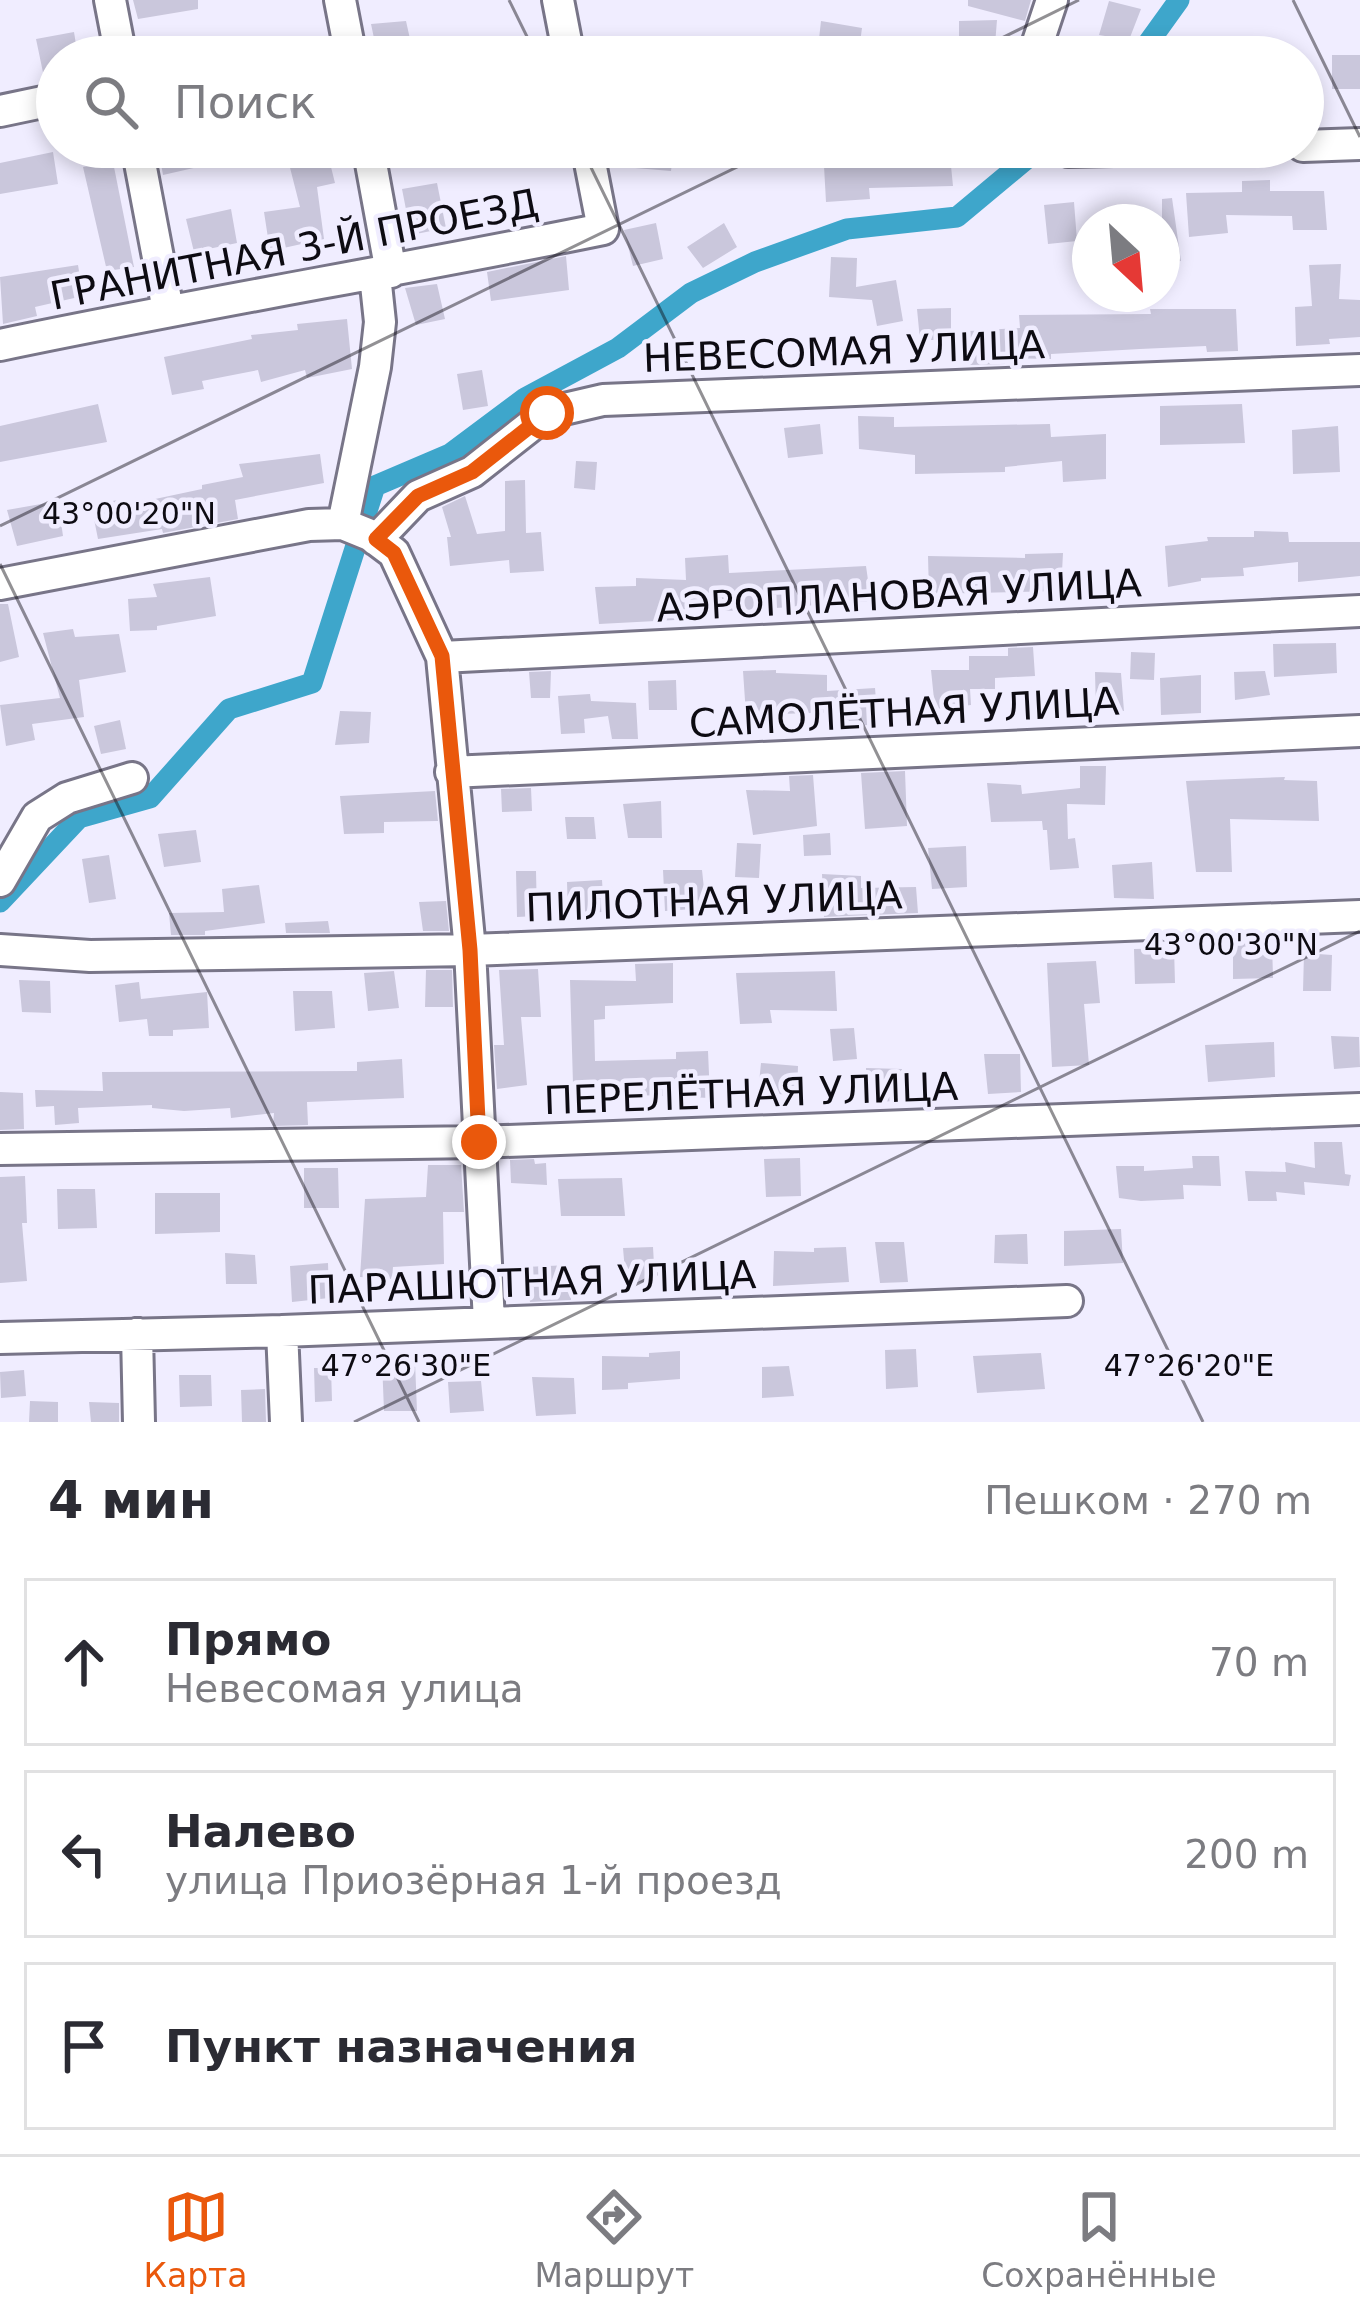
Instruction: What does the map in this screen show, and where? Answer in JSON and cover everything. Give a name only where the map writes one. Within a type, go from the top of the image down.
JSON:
[{"type":"street","points":[[110,0],[117,36]]},
{"type":"street","points":[[340,0],[347,36]]},
{"type":"street","points":[[558,0],[565,36]]},
{"type":"street","points":[[1040,36],[1052,0]]},
{"type":"street","points":[[0,110],[36,103]]},
{"type":"street","points":[[1324,145],[1360,144]]},
{"type":"street","points":[[141,168],[168,310]]},
{"type":"street","points":[[359,530],[383,273],[370,168]]},
{"type":"street","name":"ГРАНИТНАЯ 3-Й ПРОЕЗД","points":[[0,345],[603,229],[591,168]]},
{"type":"street","name":"НЕВЕСОМАЯ УЛИЦА","points":[[359,530],[472,472],[547,413],[604,400],[1360,370]]},
{"type":"street","points":[[0,584],[310,525],[359,530],[394,553],[442,656],[470,950],[489,1322]]},
{"type":"street","name":"АЭРОПЛАНОВАЯ УЛИЦА","points":[[442,656],[1360,610]]},
{"type":"street","name":"САМОЛЁТНАЯ УЛИЦА","points":[[451,772],[1360,731]]},
{"type":"street","points":[[0,881],[37,817],[67,798],[132,778]]},
{"type":"street","name":"ПИЛОТНАЯ УЛИЦА","points":[[0,950],[90,956],[470,950],[1360,916]]},
{"type":"street","name":"ПЕРЕЛЁТНАЯ УЛИЦА","points":[[0,1149],[479,1142],[1360,1109]]},
{"type":"street","name":"ПАРАШЮТНАЯ УЛИЦА","points":[[0,1338],[1067,1301]]},
{"type":"street","points":[[282,1331],[286,1422]]},
{"type":"street","points":[[137,1334],[139,1422]]},
{"type":"building","points":[[133,0],[198,0],[198,9],[138,19]]},
{"type":"building","points":[[968,0],[1031,0],[1025,21],[968,6]]},
{"type":"building","points":[[1109,1],[1141,9],[1131,36],[1099,35]]},
{"type":"building","points":[[997,20],[996,36],[959,36],[959,21]]},
{"type":"building","points":[[406,21],[409,36],[374,36],[371,24]]},
{"type":"building","points":[[821,21],[862,28],[861,36],[819,36]]},
{"type":"building","points":[[1332,55],[1360,55],[1360,89],[1332,89]]},
{"type":"building","points":[[36,156],[36,168],[56,168],[58,184],[0,194],[0,163]]},
{"type":"building","points":[[83,168],[114,168],[134,267],[107,271]]},
{"type":"building","points":[[162,168],[194,168],[163,175]]},
{"type":"building","points":[[290,168],[331,168],[335,183],[317,187],[324,239],[270,251],[264,212],[300,207]]},
{"type":"building","points":[[824,168],[951,168],[953,186],[869,188],[870,199],[826,202]]},
{"type":"building","points":[[1270,180],[1270,191],[1324,191],[1327,230],[1293,230],[1292,216],[1226,215],[1228,233],[1189,237],[1186,193],[1242,192],[1242,181]]},
{"type":"building","points":[[437,183],[446,228],[411,235],[402,189]]},
{"type":"building","points":[[1074,202],[1072,242],[1048,244],[1044,205]]},
{"type":"building","points":[[231,209],[237,243],[194,252],[186,219]]},
{"type":"building","points":[[656,223],[663,259],[633,266],[624,230]]},
{"type":"building","points":[[724,223],[737,247],[703,268],[687,247]]},
{"type":"building","points":[[566,256],[569,290],[491,301],[487,272]]},
{"type":"building","points":[[831,257],[857,258],[856,287],[896,280],[903,321],[877,326],[872,300],[829,297]]},
{"type":"building","points":[[1341,264],[1339,299],[1360,300],[1360,337],[1296,346],[1295,307],[1312,306],[1309,265]]},
{"type":"building","points":[[78,265],[83,296],[35,307],[37,316],[3,324],[0,277]]},
{"type":"building","points":[[437,284],[445,319],[416,325],[405,288]]},
{"type":"building","points":[[951,308],[951,340],[920,340],[917,309]]},
{"type":"building","points":[[1236,309],[1238,351],[1207,352],[1206,346],[1140,349],[1051,354],[1051,359],[1004,358],[1005,364],[970,365],[969,331],[1020,328],[1019,315]]},
{"type":"building","points":[[347,319],[352,369],[307,378],[305,370],[261,382],[258,370],[202,381],[204,389],[172,395],[164,357],[252,339],[251,335],[298,330],[297,324]]},
{"type":"building","points":[[482,370],[488,406],[463,410],[457,374]]},
{"type":"building","points":[[98,404],[107,442],[0,462],[0,426]]},
{"type":"building","points":[[1242,404],[1245,443],[1160,445],[1160,406]]},
{"type":"building","points":[[858,416],[894,417],[894,427],[1050,424],[1051,437],[1106,434],[1106,479],[1063,482],[1062,461],[1005,467],[1005,472],[915,474],[915,455],[859,449]]},
{"type":"building","points":[[820,424],[823,454],[788,458],[784,428]]},
{"type":"building","points":[[1338,426],[1340,472],[1293,474],[1292,430]]},
{"type":"building","points":[[320,454],[324,483],[235,500],[238,519],[98,539],[91,504],[126,499],[127,505],[202,489],[202,485],[243,477],[239,464]]},
{"type":"building","points":[[576,461],[597,462],[595,490],[574,488]]},
{"type":"building","points":[[525,480],[526,533],[541,532],[544,571],[510,573],[509,560],[450,566],[447,537],[451,537],[442,507],[465,496],[477,534],[505,531],[505,481]]},
{"type":"building","points":[[58,501],[63,536],[17,546],[7,510]]},
{"type":"building","points":[[1254,531],[1288,532],[1289,542],[1360,542],[1360,576],[1298,582],[1298,562],[1243,568],[1244,576],[1201,578],[1168,587],[1165,546],[1208,541],[1207,537],[1254,537]]},
{"type":"building","points":[[1063,553],[1061,591],[929,594],[928,556],[1025,558],[1025,554]]},
{"type":"building","points":[[728,555],[729,573],[866,566],[871,601],[776,608],[776,612],[675,609],[675,620],[599,624],[595,587],[636,586],[636,578],[686,580],[685,558]]},
{"type":"building","points":[[210,577],[216,616],[157,626],[157,630],[130,631],[128,599],[157,597],[153,584]]},
{"type":"building","points":[[0,604],[8,604],[19,657],[0,662]]},
{"type":"building","points":[[73,629],[75,637],[119,634],[126,672],[79,680],[84,717],[32,724],[35,740],[6,746],[0,705],[60,698],[43,633]]},
{"type":"building","points":[[1336,643],[1337,673],[1274,677],[1273,644]]},
{"type":"building","points":[[1033,647],[1035,676],[995,678],[995,689],[970,689],[971,705],[935,709],[931,670],[969,670],[969,656],[1008,656],[1008,648]]},
{"type":"building","points":[[1131,652],[1155,653],[1154,680],[1130,679]]},
{"type":"building","points":[[551,671],[550,698],[531,698],[529,672]]},
{"type":"building","points":[[743,671],[827,675],[827,691],[875,688],[878,724],[848,727],[846,712],[746,715]]},
{"type":"building","points":[[1265,671],[1270,695],[1235,700],[1234,672]]},
{"type":"building","points":[[1095,672],[1121,673],[1124,711],[1096,711]]},
{"type":"building","points":[[1201,675],[1201,713],[1161,715],[1160,678]]},
{"type":"building","points":[[676,680],[677,710],[649,710],[648,681]]},
{"type":"building","points":[[590,694],[591,701],[636,703],[638,739],[612,739],[608,716],[584,719],[585,733],[561,734],[558,696]]},
{"type":"building","points":[[340,711],[371,712],[369,743],[335,745]]},
{"type":"building","points":[[120,720],[126,749],[101,754],[94,726]]},
{"type":"building","points":[[1080,766],[1106,766],[1105,805],[1067,804],[1068,839],[1075,838],[1079,868],[1050,870],[1042,821],[991,822],[987,783],[1021,785],[1022,794],[1080,788]]},
{"type":"building","points":[[905,771],[907,826],[865,829],[861,773]]},
{"type":"building","points":[[813,775],[817,826],[753,835],[746,790],[790,791],[789,776]]},
{"type":"building","points":[[1285,777],[1317,781],[1319,821],[1230,819],[1232,872],[1196,872],[1186,781]]},
{"type":"building","points":[[531,788],[532,811],[502,812],[501,789]]},
{"type":"building","points":[[435,791],[438,821],[384,822],[384,833],[344,834],[340,796]]},
{"type":"building","points":[[661,801],[662,838],[628,838],[623,804]]},
{"type":"building","points":[[565,817],[594,817],[596,839],[567,839]]},
{"type":"building","points":[[196,830],[201,862],[164,867],[158,834]]},
{"type":"building","points":[[830,833],[831,855],[804,856],[803,835]]},
{"type":"building","points":[[737,843],[761,844],[759,878],[735,877]]},
{"type":"building","points":[[966,846],[967,887],[932,889],[928,848]]},
{"type":"building","points":[[109,855],[116,899],[89,903],[82,859]]},
{"type":"building","points":[[1152,862],[1154,899],[1114,898],[1112,865]]},
{"type":"building","points":[[663,870],[702,870],[706,908],[665,911]]},
{"type":"building","points":[[516,871],[536,871],[537,916],[517,917]]},
{"type":"building","points":[[822,874],[861,876],[861,888],[916,887],[918,913],[824,917]]},
{"type":"building","points":[[602,880],[604,912],[568,913],[567,882]]},
{"type":"building","points":[[259,885],[265,923],[205,931],[205,935],[171,935],[169,913],[224,912],[222,889]]},
{"type":"building","points":[[446,901],[449,931],[423,931],[419,902]]},
{"type":"building","points":[[328,921],[330,933],[286,933],[285,923]]},
{"type":"building","points":[[1272,942],[1273,978],[1233,979],[1233,944]]},
{"type":"building","points":[[1174,948],[1175,983],[1135,984],[1134,949]]},
{"type":"building","points":[[1304,953],[1332,955],[1331,991],[1303,991]]},
{"type":"building","points":[[1096,961],[1100,1003],[1084,1004],[1089,1065],[1052,1067],[1047,963]]},
{"type":"building","points":[[673,963],[673,1003],[605,1006],[605,1019],[594,1020],[595,1061],[676,1059],[676,1052],[708,1051],[710,1098],[614,1094],[614,1082],[573,1084],[570,980],[636,981],[635,964]]},
{"type":"building","points":[[538,969],[541,1017],[521,1017],[527,1085],[497,1089],[494,1045],[504,1045],[499,970]]},
{"type":"building","points":[[426,970],[452,970],[453,1007],[425,1007]]},
{"type":"building","points":[[394,971],[399,1008],[368,1011],[364,973]]},
{"type":"building","points":[[835,971],[837,1011],[770,1010],[772,1023],[740,1024],[736,973]]},
{"type":"building","points":[[19,980],[50,981],[51,1013],[22,1012]]},
{"type":"building","points":[[139,982],[141,999],[207,992],[209,1028],[149,1036],[147,1019],[119,1022],[115,985]]},
{"type":"building","points":[[293,991],[332,991],[335,1028],[295,1031]]},
{"type":"building","points":[[854,1028],[857,1059],[833,1061],[830,1029]]},
{"type":"building","points":[[1331,1036],[1359,1037],[1360,1067],[1334,1069]]},
{"type":"building","points":[[1274,1042],[1275,1077],[1208,1082],[1205,1045]]},
{"type":"building","points":[[984,1054],[1020,1054],[1021,1092],[988,1094]]},
{"type":"building","points":[[402,1059],[404,1098],[307,1102],[308,1125],[273,1126],[274,1113],[231,1118],[230,1108],[184,1111],[152,1105],[78,1108],[79,1123],[55,1125],[54,1106],[36,1107],[35,1090],[103,1091],[102,1072],[357,1071],[357,1062]]},
{"type":"building","points":[[761,1063],[798,1066],[797,1095],[758,1093]]},
{"type":"building","points":[[866,1068],[902,1069],[900,1101],[867,1102]]},
{"type":"building","points":[[0,1092],[23,1093],[24,1129],[0,1130]]},
{"type":"building","points":[[1314,1142],[1342,1142],[1345,1174],[1351,1175],[1349,1186],[1304,1182],[1305,1195],[1276,1192],[1277,1201],[1248,1201],[1245,1171],[1286,1172],[1285,1162],[1315,1168]]},
{"type":"building","points":[[1192,1156],[1219,1156],[1221,1186],[1183,1185],[1184,1199],[1119,1198],[1116,1166],[1144,1166],[1144,1171],[1193,1168]]},
{"type":"building","points":[[800,1158],[801,1196],[766,1197],[764,1159]]},
{"type":"building","points":[[534,1159],[535,1164],[546,1163],[547,1185],[511,1183],[510,1160]]},
{"type":"building","points":[[428,1165],[461,1165],[464,1212],[443,1212],[444,1264],[393,1267],[392,1279],[360,1277],[365,1199],[426,1197]]},
{"type":"building","points":[[304,1168],[338,1168],[339,1208],[304,1208]]},
{"type":"building","points":[[25,1176],[27,1223],[22,1223],[27,1281],[0,1283],[0,1177]]},
{"type":"building","points":[[622,1178],[625,1216],[561,1216],[558,1179]]},
{"type":"building","points":[[57,1189],[95,1189],[97,1228],[58,1229]]},
{"type":"building","points":[[155,1193],[220,1193],[220,1232],[155,1234]]},
{"type":"building","points":[[1121,1229],[1123,1263],[1064,1266],[1064,1231]]},
{"type":"building","points":[[1027,1234],[1028,1264],[994,1263],[995,1235]]},
{"type":"building","points":[[875,1242],[904,1242],[908,1282],[880,1283]]},
{"type":"building","points":[[653,1247],[655,1282],[626,1283],[623,1248]]},
{"type":"building","points":[[846,1247],[849,1282],[773,1286],[774,1251]]},
{"type":"building","points":[[225,1253],[255,1255],[257,1284],[226,1284]]},
{"type":"building","points":[[328,1263],[329,1298],[292,1302],[290,1266]]},
{"type":"building","points":[[570,1265],[571,1300],[530,1302],[525,1267]]},
{"type":"building","points":[[916,1349],[918,1387],[886,1389],[885,1350]]},
{"type":"building","points":[[680,1351],[680,1379],[602,1390],[602,1356],[649,1357],[649,1353]]},
{"type":"building","points":[[1041,1353],[1045,1389],[977,1393],[973,1356]]},
{"type":"building","points":[[382,1361],[415,1362],[417,1411],[384,1411]]},
{"type":"building","points":[[789,1366],[794,1396],[762,1398],[762,1367]]},
{"type":"building","points":[[314,1368],[331,1368],[332,1401],[315,1402]]},
{"type":"building","points":[[24,1370],[26,1396],[1,1398],[0,1372]]},
{"type":"building","points":[[179,1375],[211,1375],[212,1406],[180,1407]]},
{"type":"building","points":[[532,1377],[574,1378],[576,1414],[536,1416]]},
{"type":"building","points":[[481,1381],[484,1411],[450,1413],[448,1382]]},
{"type":"building","points":[[265,1389],[266,1422],[242,1422],[241,1390]]},
{"type":"building","points":[[30,1401],[58,1402],[58,1422],[29,1422]]},
{"type":"building","points":[[89,1402],[119,1403],[119,1422],[91,1422]]},
{"type":"waterway","points":[[1153,36],[1179,0]]},
{"type":"waterway","points":[[0,902],[79,818],[150,798],[229,709],[312,683],[375,486],[450,454],[525,398],[618,348],[691,293],[755,262],[847,229],[957,217],[1016,168]]},
{"type":"route","points":[[479,1142],[470,950],[442,656],[394,553],[376,539],[418,496],[472,472],[547,413]]}]
